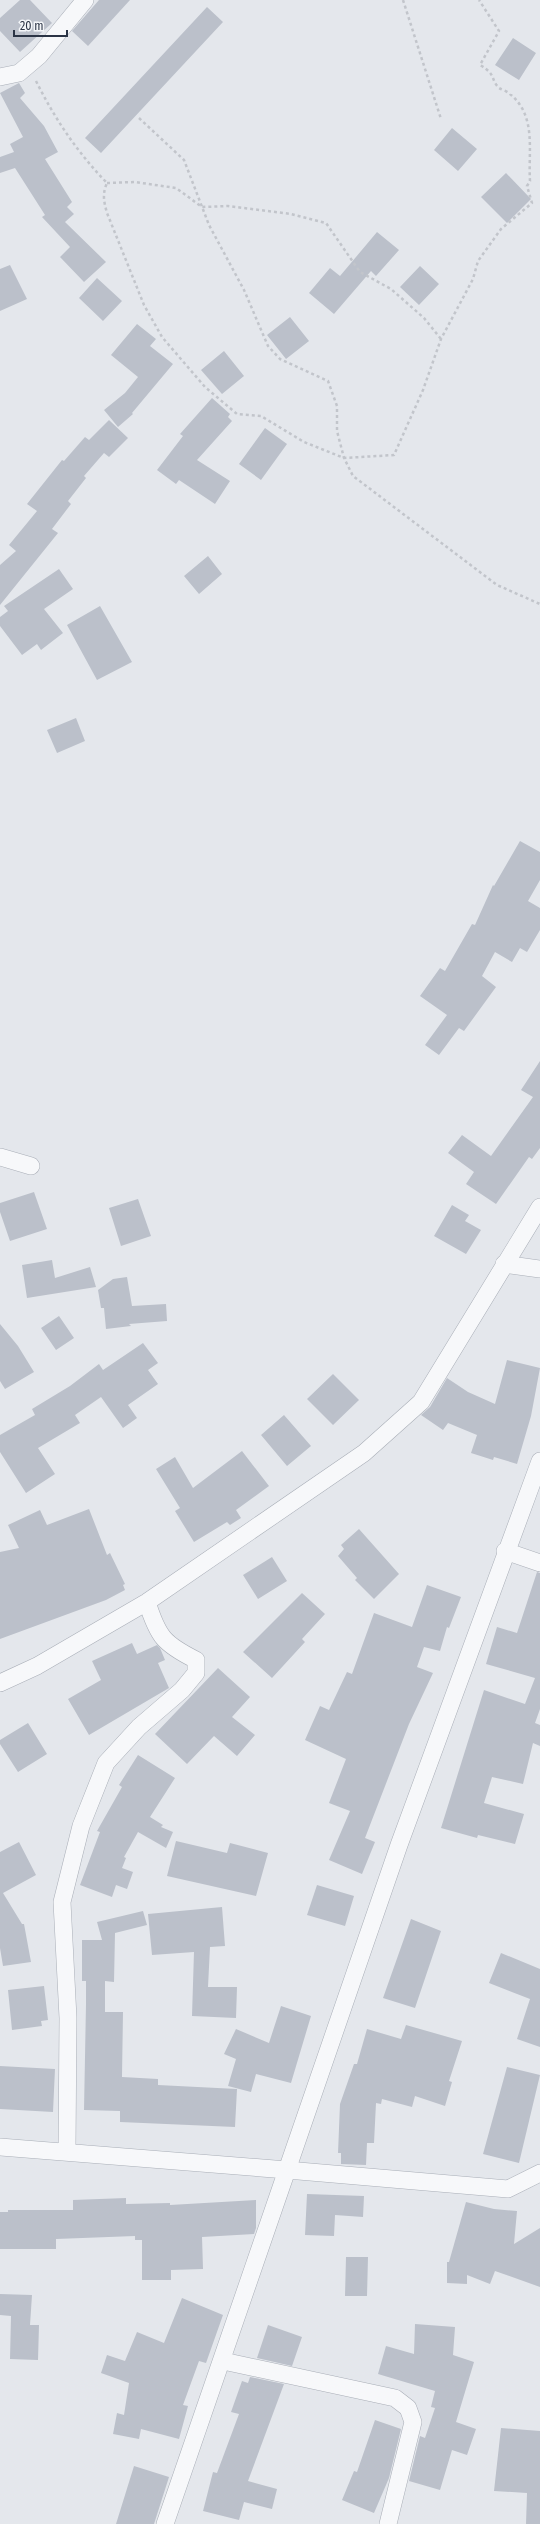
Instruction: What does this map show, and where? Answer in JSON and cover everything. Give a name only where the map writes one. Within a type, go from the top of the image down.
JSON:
[{"type":"street","points":[[0,77],[19,73],[28,66],[39,56],[85,0]]},
{"type":"street","points":[[0,1157],[31,1166]]},
{"type":"street","points":[[0,1683],[37,1666],[147,1602],[364,1453],[421,1402],[540,1207]]},
{"type":"street","points":[[504,1264],[540,1268]]},
{"type":"street","points":[[165,2524],[223,2361],[398,1845],[505,1551],[540,1461]]},
{"type":"street","points":[[505,1551],[540,1563]]},
{"type":"street","points":[[67,2151],[68,2018],[62,1902],[81,1826],[106,1763],[139,1727],[182,1690],[196,1673],[196,1660],[172,1648],[156,1629],[147,1602]]},
{"type":"street","points":[[0,2147],[67,2151],[508,2189],[540,2173]]},
{"type":"street","points":[[223,2361],[395,2398],[408,2408],[413,2422],[388,2524]]},
{"type":"path","points":[[403,0],[441,119]]},
{"type":"path","points":[[107,183],[103,190],[103,200],[144,305],[162,338],[205,387],[236,414],[260,416],[304,442],[344,458],[394,455],[423,390],[441,339],[473,279],[478,260],[501,229],[532,204],[527,186],[530,181],[529,126],[521,107],[510,94],[499,87],[492,72],[480,65],[500,31],[479,0]]},
{"type":"path","points":[[28,66],[54,118],[89,165],[107,183],[135,182],[176,188],[202,207],[228,206],[291,214],[326,223],[360,272],[391,289],[424,318],[441,339]]},
{"type":"path","points":[[139,118],[184,160],[209,225],[244,290],[268,346],[280,359],[328,381],[337,406],[337,431],[344,458],[353,476],[497,585],[540,604]]},
{"type":"building","points":[[20,0],[30,0],[52,23],[20,52],[0,31],[0,18]]},
{"type":"building","points":[[99,0],[130,0],[88,46],[72,31]]},
{"type":"building","points":[[207,7],[223,22],[101,153],[85,138]]},
{"type":"building","points":[[513,38],[536,53],[519,80],[495,65]]},
{"type":"building","points":[[19,83],[25,93],[20,98],[44,126],[58,152],[45,159],[72,202],[67,207],[74,214],[65,222],[106,262],[84,282],[60,257],[70,247],[42,217],[45,215],[15,168],[0,173],[0,157],[14,152],[10,144],[23,137],[0,93]]},
{"type":"building","points":[[452,128],[477,149],[458,171],[434,150]]},
{"type":"building","points":[[506,173],[531,199],[507,223],[481,197]]},
{"type":"building","points":[[377,232],[399,250],[376,276],[371,271],[334,314],[309,293],[330,268],[340,276]]},
{"type":"building","points":[[10,265],[27,299],[0,311],[0,269]]},
{"type":"building","points":[[420,266],[439,284],[419,305],[400,287]]},
{"type":"building","points":[[97,278],[122,301],[103,321],[79,298]]},
{"type":"building","points":[[290,317],[309,341],[286,359],[267,335]]},
{"type":"building","points":[[137,324],[156,339],[150,346],[173,364],[132,413],[133,414],[118,427],[104,410],[125,393],[138,377],[111,355]]},
{"type":"building","points":[[224,351],[244,376],[222,394],[201,370]]},
{"type":"building","points":[[212,398],[230,414],[228,417],[232,421],[197,460],[230,481],[215,504],[179,480],[176,484],[157,470],[183,436],[180,434]]},
{"type":"building","points":[[109,420],[128,438],[109,457],[104,453],[84,476],[86,478],[68,501],[71,504],[52,529],[58,533],[0,605],[0,565],[16,551],[9,545],[37,511],[27,504],[62,460],[64,461],[85,437],[89,440]]},
{"type":"building","points":[[265,428],[287,444],[261,480],[239,464]]},
{"type":"building","points":[[208,556],[222,574],[199,594],[184,576]]},
{"type":"building","points":[[59,569],[73,589],[44,609],[63,633],[41,650],[37,644],[22,655],[0,626],[0,617],[8,611],[4,606]]},
{"type":"building","points":[[100,606],[132,662],[97,680],[67,625]]},
{"type":"building","points":[[76,718],[85,741],[57,753],[47,730]]},
{"type":"building","points":[[520,841],[540,852],[540,880],[528,901],[540,908],[540,930],[527,952],[520,948],[512,962],[495,952],[482,976],[496,987],[464,1031],[459,1028],[439,1055],[425,1045],[447,1015],[420,996],[440,968],[445,971],[472,924],[475,925],[493,885],[494,886]]},
{"type":"building","points":[[540,1061],[540,1148],[532,1159],[529,1157],[496,1204],[466,1184],[474,1172],[448,1153],[462,1135],[491,1156],[533,1097],[521,1090]]},
{"type":"building","points":[[34,1192],[47,1229],[10,1241],[0,1212],[0,1203]]},
{"type":"building","points":[[138,1199],[151,1236],[121,1246],[109,1208]]},
{"type":"building","points":[[452,1205],[469,1215],[465,1221],[481,1230],[466,1254],[434,1236]]},
{"type":"building","points":[[52,1260],[55,1278],[90,1267],[96,1287],[27,1298],[22,1265]]},
{"type":"building","points":[[127,1277],[132,1306],[166,1304],[167,1321],[129,1324],[131,1326],[106,1329],[104,1308],[101,1308],[98,1290],[113,1279]]},
{"type":"building","points":[[59,1316],[74,1338],[56,1350],[41,1328]]},
{"type":"building","points":[[0,1324],[18,1346],[34,1372],[5,1389],[0,1381]]},
{"type":"building","points":[[143,1343],[158,1363],[148,1370],[158,1384],[128,1405],[137,1418],[123,1428],[101,1397],[75,1415],[80,1423],[38,1448],[55,1474],[26,1493],[0,1452],[0,1435],[35,1415],[32,1409],[70,1386],[99,1364],[103,1370]]},
{"type":"building","points":[[507,1360],[540,1368],[531,1416],[517,1464],[494,1457],[493,1460],[471,1453],[477,1435],[448,1423],[443,1430],[421,1415],[430,1407],[447,1378],[468,1392],[495,1404]]},
{"type":"building","points":[[333,1374],[359,1400],[333,1425],[307,1399]]},
{"type":"building","points":[[284,1415],[311,1446],[287,1466],[261,1435]]},
{"type":"building","points":[[242,1451],[269,1486],[236,1510],[241,1518],[230,1525],[227,1522],[194,1542],[175,1511],[180,1508],[156,1469],[175,1457],[193,1488]]},
{"type":"building","points":[[89,1509],[107,1555],[110,1553],[125,1584],[123,1585],[125,1590],[106,1600],[0,1639],[0,1552],[19,1548],[8,1525],[40,1510],[47,1525]]},
{"type":"building","points":[[359,1529],[399,1574],[374,1599],[355,1580],[357,1578],[338,1556],[344,1549],[341,1545]]},
{"type":"building","points":[[272,1557],[287,1581],[258,1599],[243,1575]]},
{"type":"building","points":[[537,1572],[540,1573],[540,1709],[535,1723],[540,1725],[540,1746],[533,1743],[523,1784],[492,1777],[484,1803],[524,1814],[515,1844],[478,1835],[477,1838],[441,1828],[484,1690],[525,1704],[535,1678],[486,1664],[497,1627],[517,1633]]},
{"type":"building","points":[[427,1585],[461,1597],[449,1628],[447,1627],[440,1651],[424,1647],[417,1667],[433,1673],[409,1724],[365,1838],[375,1842],[362,1874],[329,1860],[350,1811],[329,1803],[346,1759],[305,1740],[320,1706],[329,1710],[347,1672],[352,1674],[374,1613],[412,1627]]},
{"type":"building","points":[[302,1593],[325,1614],[302,1639],[305,1642],[272,1678],[243,1652]]},
{"type":"building","points":[[132,1643],[137,1654],[157,1645],[160,1648],[165,1660],[158,1663],[169,1688],[89,1735],[68,1699],[101,1680],[92,1661]]},
{"type":"building","points":[[218,1668],[250,1697],[232,1717],[255,1735],[237,1756],[214,1736],[187,1764],[155,1734]]},
{"type":"building","points":[[28,1723],[47,1754],[18,1772],[0,1744],[0,1740]]},
{"type":"building","points":[[138,1755],[175,1778],[150,1817],[163,1825],[161,1827],[173,1832],[166,1848],[138,1832],[124,1857],[126,1858],[122,1868],[133,1872],[127,1889],[116,1885],[112,1897],[80,1885],[100,1832],[97,1831],[122,1787],[119,1785]]},
{"type":"building","points":[[176,1841],[227,1853],[230,1843],[268,1853],[256,1896],[167,1876]]},
{"type":"building","points":[[19,1842],[36,1875],[3,1893],[22,1924],[24,1924],[31,1962],[3,1966],[0,1948],[0,1852]]},
{"type":"building","points":[[317,1885],[354,1896],[345,1926],[307,1915]]},
{"type":"building","points":[[222,1907],[225,1946],[210,1947],[208,1987],[237,1987],[236,2018],[192,2016],[194,1952],[152,1955],[148,1914]]},
{"type":"building","points":[[143,1911],[147,1925],[115,1933],[114,1982],[105,1981],[105,2012],[123,2012],[122,2077],[158,2079],[158,2085],[237,2089],[235,2127],[120,2122],[120,2111],[84,2110],[86,1981],[82,1981],[82,1940],[102,1940],[97,1922]]},
{"type":"building","points":[[411,1919],[441,1931],[415,2008],[383,1998]]},
{"type":"building","points":[[501,1953],[540,1969],[540,2047],[517,2039],[530,1999],[489,1983]]},
{"type":"building","points":[[44,1986],[48,2020],[41,2021],[42,2026],[12,2030],[8,1990]]},
{"type":"building","points":[[281,2006],[311,2016],[291,2083],[256,2074],[251,2092],[228,2086],[236,2059],[224,2054],[236,2029],[269,2043]]},
{"type":"building","points":[[406,2025],[462,2041],[449,2081],[452,2082],[445,2106],[415,2096],[412,2107],[382,2099],[381,2104],[376,2103],[374,2143],[367,2143],[366,2165],[341,2164],[341,2153],[338,2153],[340,2104],[354,2064],[357,2064],[367,2029],[401,2039]]},
{"type":"building","points":[[0,2066],[55,2069],[53,2112],[0,2109]]},
{"type":"building","points":[[507,2067],[540,2075],[519,2163],[483,2154]]},
{"type":"building","points":[[307,2194],[364,2196],[363,2217],[335,2215],[334,2236],[305,2235]]},
{"type":"building","points":[[126,2198],[126,2204],[170,2203],[170,2205],[256,2200],[256,2228],[254,2234],[202,2237],[203,2269],[171,2270],[171,2280],[142,2280],[142,2240],[135,2240],[135,2236],[56,2239],[56,2249],[0,2249],[0,2212],[8,2212],[8,2210],[73,2210],[73,2200]]},
{"type":"building","points":[[466,2202],[494,2209],[517,2211],[514,2244],[540,2228],[540,2287],[495,2271],[490,2284],[467,2275],[467,2284],[447,2283],[447,2262],[449,2262]]},
{"type":"building","points":[[346,2257],[368,2257],[367,2296],[345,2296]]},
{"type":"building","points":[[0,2294],[32,2295],[30,2325],[39,2325],[38,2360],[10,2359],[11,2316],[0,2315]]},
{"type":"building","points":[[182,2298],[223,2315],[206,2363],[199,2361],[183,2405],[188,2406],[179,2439],[141,2429],[139,2439],[113,2434],[117,2413],[124,2415],[129,2383],[101,2373],[107,2355],[125,2361],[137,2332],[164,2343]]},
{"type":"building","points":[[415,2324],[455,2327],[453,2355],[474,2362],[456,2422],[476,2429],[467,2455],[452,2450],[440,2490],[409,2481],[420,2436],[425,2438],[435,2408],[431,2407],[435,2391],[378,2374],[386,2346],[414,2354]]},
{"type":"building","points":[[268,2325],[302,2337],[292,2366],[257,2358]]},
{"type":"building","points":[[250,2377],[284,2384],[248,2481],[277,2489],[272,2509],[244,2502],[239,2520],[203,2511],[213,2472],[217,2473],[239,2414],[231,2412],[242,2381],[248,2383]]},
{"type":"building","points":[[375,2420],[401,2429],[389,2478],[374,2513],[342,2500],[354,2471],[357,2472]]},
{"type":"building","points":[[501,2428],[540,2431],[540,2524],[526,2524],[527,2493],[494,2491]]},
{"type":"building","points":[[134,2466],[169,2477],[154,2524],[116,2524]]}]
